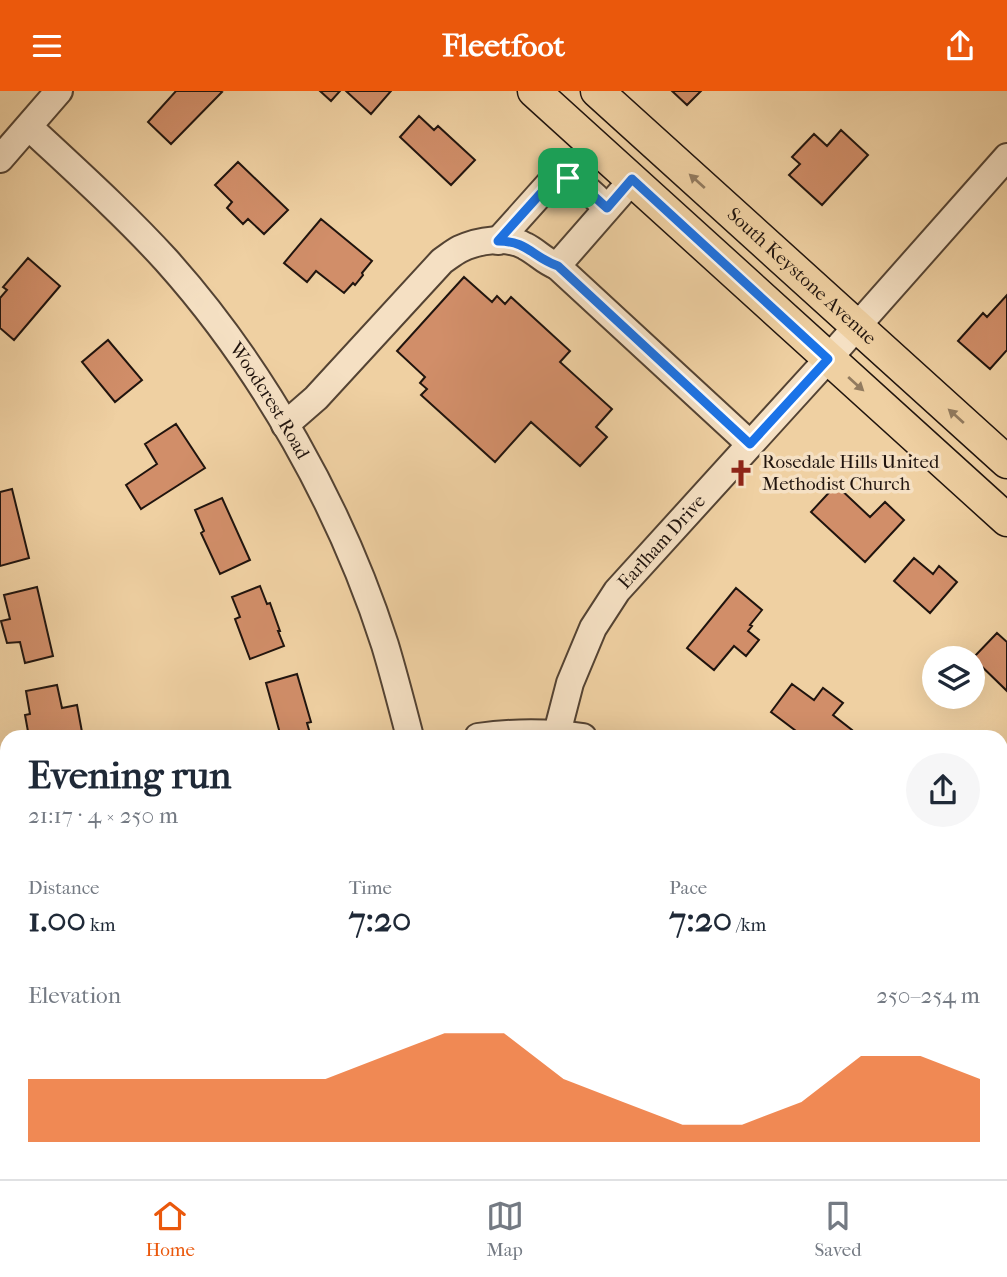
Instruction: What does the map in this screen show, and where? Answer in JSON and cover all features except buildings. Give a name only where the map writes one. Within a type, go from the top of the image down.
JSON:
[{"type":"main road","points":[[534,91],[1007,520]]},
{"type":"main road","name":"South Keystone Avenue","points":[[597,91],[1007,462]]},
{"type":"street","points":[[0,159],[59,91]]},
{"type":"street","name":"Woodcrest Road","points":[[29,127],[120,212],[166,261],[207,310],[251,371],[285,425],[327,502],[357,570],[384,642],[408,730]]},
{"type":"street","name":"Earlham Drive","points":[[570,730],[570,683],[593,628],[617,591],[1007,157]]},
{"type":"street","points":[[498,241],[558,177],[580,184],[607,208]]},
{"type":"street","points":[[558,266],[632,179]]},
{"type":"street","points":[[285,425],[316,398],[442,261],[459,249],[510,241],[526,246],[548,263],[558,266],[750,444]]},
{"type":"place","name":"Rosedale Hills United Methodist Church","points":[[741,473]]},
{"type":"route","points":[[558,177],[568,178],[580,184],[607,208],[632,179],[828,359],[750,444],[558,266],[548,263],[526,246],[510,241],[498,241],[550,183],[558,177]]}]
